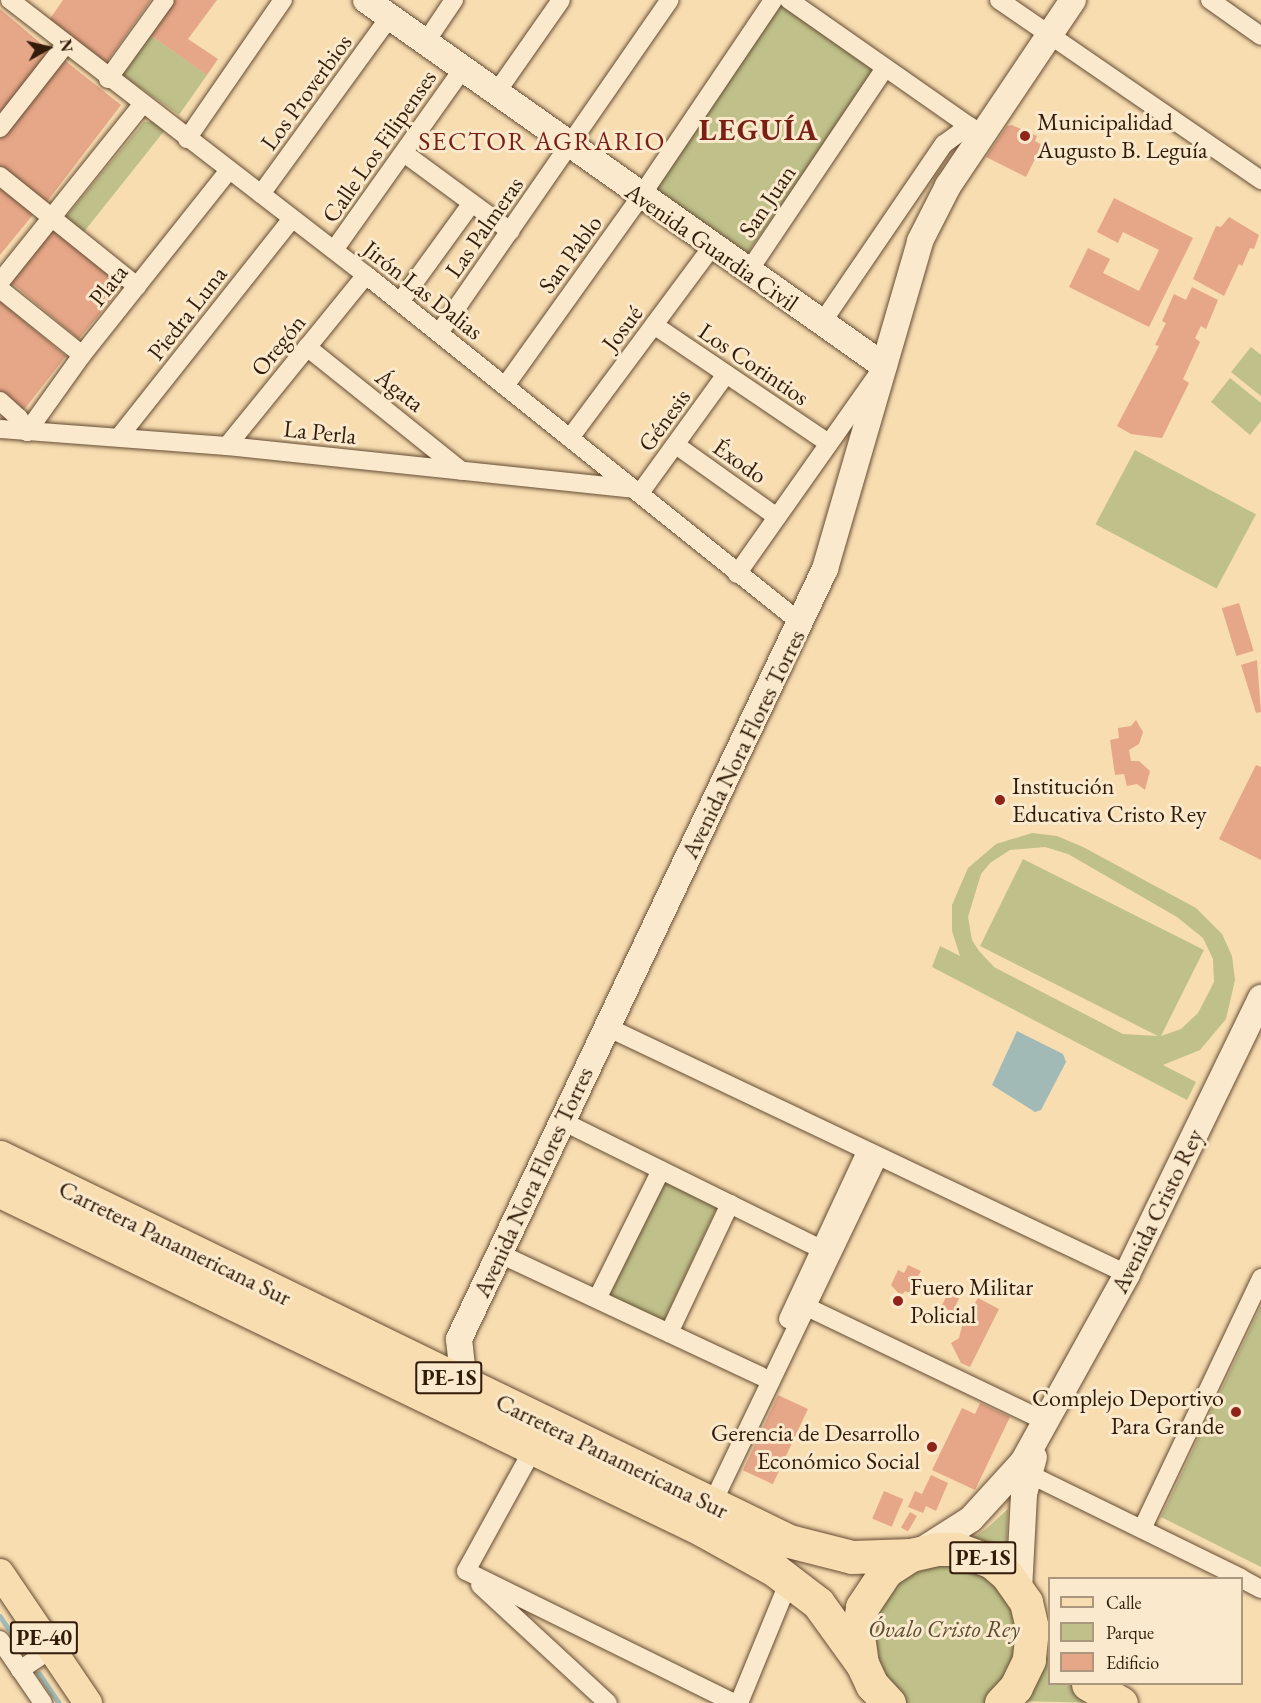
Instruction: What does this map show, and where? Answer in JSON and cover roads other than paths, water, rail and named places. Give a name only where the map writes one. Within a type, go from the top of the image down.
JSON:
[{"type":"highway","name":"Carretera Panamericana Sur","points":[[0,1157],[347,1343],[533,1449],[701,1529],[789,1581],[818,1603],[875,1689]]},
{"type":"highway","name":"Carretera Panamericana Sur","points":[[0,1191],[347,1343],[404,1356],[708,1503],[810,1548],[852,1557],[915,1554]]},
{"type":"highway","name":"PE-1S","points":[[875,1689],[858,1636],[862,1607],[881,1576],[915,1554],[957,1549],[975,1554],[1008,1575],[1048,1640]]},
{"type":"highway","points":[[1001,1703],[1016,1687],[1029,1660],[1024,1602]]},
{"type":"highway","points":[[1091,1685],[1121,1703]]},
{"type":"main road","name":"PE-40","points":[[0,1573],[88,1703]]},
{"type":"street","name":"Jirón Las Dalias","points":[[10,0],[108,79],[366,275],[801,623]]},
{"type":"street","points":[[108,79],[165,0]]},
{"type":"street","points":[[187,140],[283,0]]},
{"type":"street","name":"Avenida Guardia Civil","points":[[366,0],[712,247],[884,366]]},
{"type":"street","points":[[425,43],[454,0]]},
{"type":"street","points":[[495,93],[561,0]]},
{"type":"street","name":"Las Palmeras","points":[[439,333],[572,147],[670,0]]},
{"type":"street","name":"San Pablo","points":[[506,386],[641,196],[773,0]]},
{"type":"street","points":[[789,0],[976,130]]},
{"type":"street","points":[[999,0],[1259,175]]},
{"type":"street","name":"Avenida Nora Flores Torres","points":[[459,1339],[498,1253],[801,623],[844,515],[920,242],[976,130],[1073,0]]},
{"type":"street","points":[[1210,0],[1261,36]]},
{"type":"street","name":"Los Proverbios","points":[[261,194],[389,18]]},
{"type":"street","points":[[0,128],[65,45]]},
{"type":"street","name":"San Juan","points":[[748,272],[885,68]]},
{"type":"street","name":"Calle Los Filipenses","points":[[334,250],[462,69]]},
{"type":"street","points":[[0,282],[142,105]]},
{"type":"street","name":"Avenida Nora Flores Torres","points":[[821,324],[939,151],[976,130]]},
{"type":"street","points":[[404,153],[510,231]]},
{"type":"street","name":"Plata","points":[[27,432],[82,355],[229,170]]},
{"type":"street","points":[[0,176],[137,286]]},
{"type":"street","points":[[400,302],[472,203]]},
{"type":"street","name":"Piedra Luna","points":[[119,437],[292,219]]},
{"type":"street","name":"Josué","points":[[570,438],[712,247]]},
{"type":"street","name":"Oregón","points":[[227,446],[366,275]]},
{"type":"street","points":[[0,289],[82,355]]},
{"type":"street","name":"Los Corintios","points":[[654,325],[828,443]]},
{"type":"street","name":"Ágata","points":[[307,347],[463,471]]},
{"type":"street","points":[[737,574],[884,366]]},
{"type":"street","name":"Génesis","points":[[637,491],[675,445],[726,374]]},
{"type":"street","points":[[0,401],[19,418],[27,432]]},
{"type":"street","name":"La Perla","points":[[0,429],[227,446],[637,491]]},
{"type":"street","name":"Éxodo","points":[[675,445],[777,517]]},
{"type":"street","name":"Avenida Cristo Rey","points":[[915,1554],[971,1519],[990,1501],[1023,1462],[1127,1274],[1260,1001]]},
{"type":"street","points":[[607,1027],[872,1155],[1127,1274]]},
{"type":"street","points":[[562,1121],[821,1249]]},
{"type":"street","points":[[708,1503],[761,1376],[821,1249],[872,1155]]},
{"type":"street","points":[[708,1503],[807,1307],[872,1155]]},
{"type":"street","points":[[597,1299],[661,1170]]},
{"type":"street","points":[[669,1333],[730,1204]]},
{"type":"street","points":[[498,1253],[761,1376]]},
{"type":"street","points":[[1142,1529],[1261,1278]]},
{"type":"street","points":[[807,1307],[1047,1422]]},
{"type":"street","points":[[404,1356],[433,1352],[459,1339],[464,1385]]},
{"type":"street","name":"Avenida Cristo Rey","points":[[1024,1602],[1021,1518],[1029,1474],[1047,1422]]},
{"type":"street","points":[[466,1571],[533,1449]]},
{"type":"street","points":[[1029,1474],[1237,1577]]},
{"type":"street","points":[[466,1571],[608,1703]]},
{"type":"street","points":[[466,1571],[736,1703],[789,1581]]},
{"type":"street","points":[[1243,1580],[1261,1588]]},
{"type":"street","points":[[1,1644],[43,1703]]},
{"type":"street","points":[[20,1670],[51,1649]]},
{"type":"water","points":[[1017,1031],[1063,1054],[1066,1062],[1041,1110],[1035,1112],[992,1085]]},
{"type":"waterway","points":[[0,1616],[24,1651]]},
{"type":"waterway","points":[[39,1673],[59,1703]]},
{"type":"place","name":"Municipalidad Augusto B. Leguía","points":[[1025,136]]},
{"type":"place","name":"Institución Educativa Cristo Rey","points":[[1000,800]]},
{"type":"place","name":"Fuero Militar Policial","points":[[898,1301]]},
{"type":"place","name":"Complejo Deportivo Para Grande","points":[[1236,1412]]},
{"type":"place","name":"Gerencia de Desarrollo Económico Social","points":[[932,1447]]},
{"type":"district","name":"LEGUÍA","points":[[759,130]]},
{"type":"district","name":"SECTOR AGRARIO","points":[[542,142]]},
{"type":"park label","name":"Óvalo Cristo Rey","points":[[944,1629]]}]
